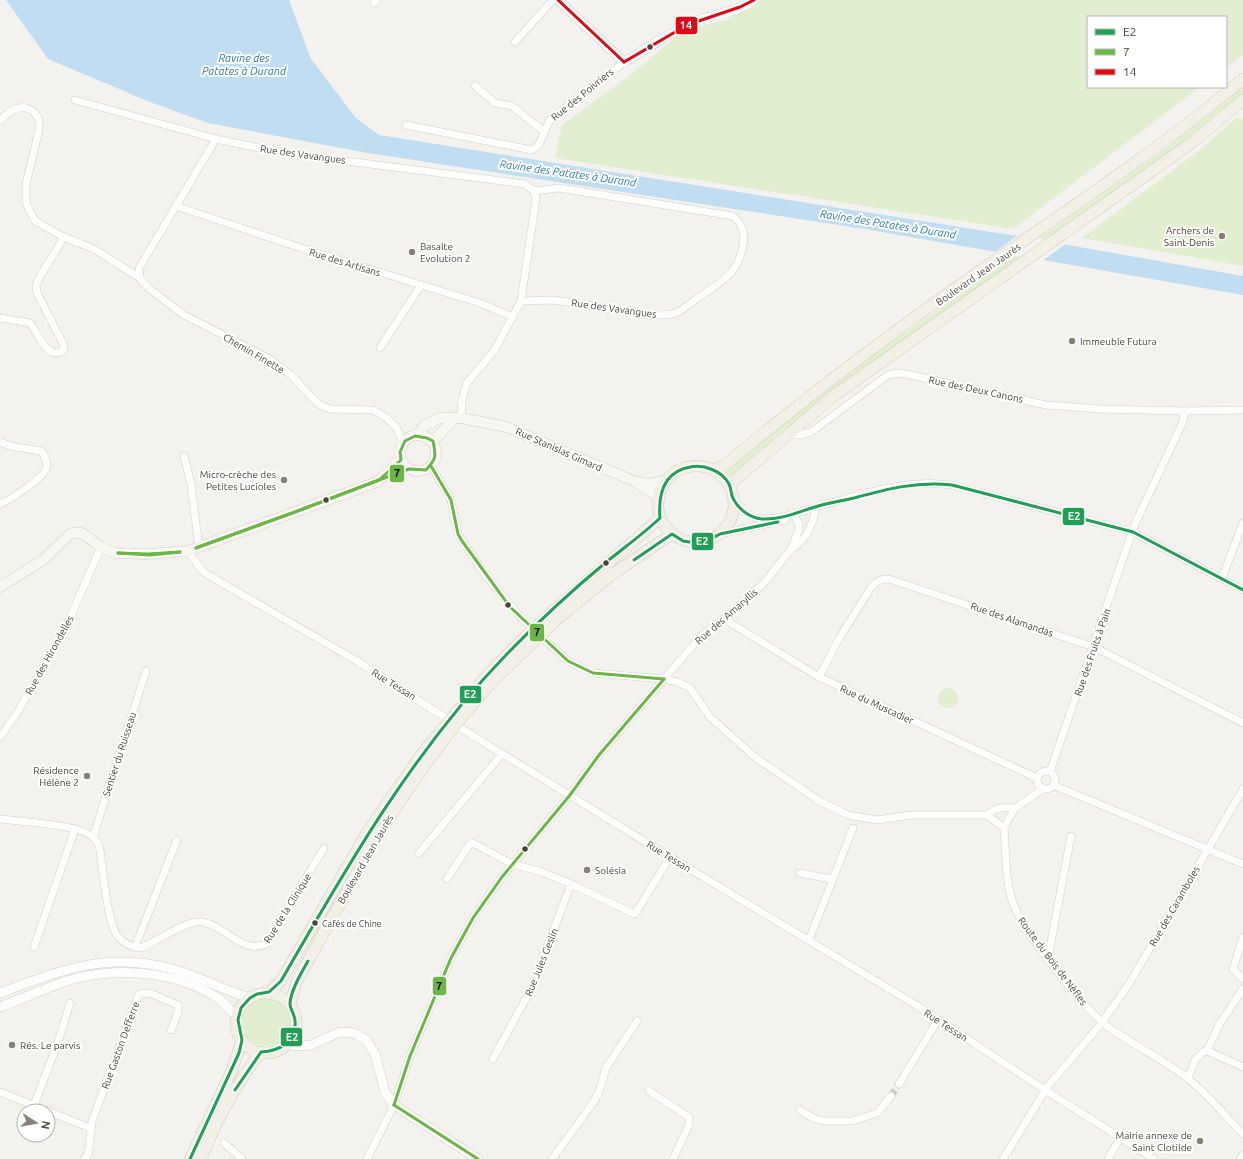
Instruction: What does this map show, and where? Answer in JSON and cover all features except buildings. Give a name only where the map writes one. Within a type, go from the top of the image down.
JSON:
[{"type":"main road","name":"Boulevard Jean Jaurès","points":[[714,470],[726,464],[834,376],[984,269],[1064,215],[1178,131],[1243,78]]},
{"type":"main road","name":"Boulevard Jean Jaurès","points":[[729,485],[785,435],[852,382],[1193,142],[1243,100]]},
{"type":"main road","name":"Rue Stanislas Gimard","points":[[417,435],[424,426],[440,418],[459,418],[514,429],[636,482],[658,497]]},
{"type":"main road","points":[[433,441],[459,418]]},
{"type":"main road","points":[[0,587],[43,560],[72,533],[82,533],[101,547],[116,553],[131,555],[188,551],[409,469],[420,471],[431,466],[436,455],[433,441],[424,436],[417,435],[408,438],[403,442],[400,454],[401,460],[409,469]]},
{"type":"main road","points":[[383,479],[401,460]]},
{"type":"main road","points":[[690,466],[703,466],[714,470],[729,485],[734,499],[733,512],[729,524],[720,534],[709,540],[696,543],[683,541],[672,534],[665,527],[660,518],[658,497],[665,481],[678,470],[690,466]]},
{"type":"main road","name":"Rue Stanislas Gimard","points":[[636,482],[648,484],[665,481]]},
{"type":"main road","name":"Boulevard Jean Jaurès","points":[[268,993],[281,982],[424,751],[494,674],[523,645],[660,518]]},
{"type":"main road","name":"Boulevard Jean Jaurès","points":[[556,614],[672,534]]},
{"type":"main road","name":"Boulevard Jean Jaurès","points":[[290,1004],[297,981],[373,833]]},
{"type":"main road","points":[[268,993],[276,994],[290,1004],[296,1019],[294,1034],[285,1046],[274,1051],[261,1052],[248,1046],[242,1040],[237,1025],[237,1018],[244,1003],[250,998],[259,994],[268,993]]},
{"type":"main road","points":[[190,1159],[232,1070],[242,1040]]},
{"type":"main road","points":[[201,1159],[224,1111],[242,1079],[261,1052]]},
{"type":"street","points":[[515,42],[554,0]]},
{"type":"street","points":[[558,0],[624,62]]},
{"type":"street","name":"Rue des Poivriers","points":[[406,125],[532,150],[539,145],[543,131],[550,120],[558,112],[624,62],[675,31],[698,21],[738,8],[754,0]]},
{"type":"street","points":[[475,86],[495,103],[512,106],[543,131]]},
{"type":"street","name":"Rue des Vavangues","points":[[75,100],[216,139],[284,153],[525,184],[534,190],[559,188],[733,216],[742,224],[745,236],[740,260],[734,270],[724,280],[678,312],[665,315],[554,300],[521,301]]},
{"type":"street","name":"Chemin Finette","points":[[0,120],[12,110],[23,107],[33,111],[39,119],[39,130],[26,184],[26,203],[35,221],[64,238],[94,249],[140,278],[147,287],[184,315],[270,359],[292,375],[318,404],[330,409],[373,410],[387,418],[396,427],[403,442]]},
{"type":"street","points":[[140,278],[139,268],[216,139]]},
{"type":"street","points":[[459,418],[467,383],[494,351],[521,301],[536,199],[534,190]]},
{"type":"street","name":"Rue des Artisans","points":[[176,206],[304,250],[480,303],[513,317]]},
{"type":"street","points":[[0,318],[30,323],[47,349],[54,352],[63,351],[64,345],[37,293],[36,287],[38,280],[64,238]]},
{"type":"street","points":[[380,348],[421,285]]},
{"type":"street","name":"Rue des Deux Canons","points":[[785,435],[800,435],[811,432],[888,375],[894,373],[906,374],[1046,405],[1069,408],[1185,411],[1243,410]]},
{"type":"street","points":[[1133,532],[1182,424],[1185,411]]},
{"type":"street","points":[[0,442],[10,446],[41,451],[46,458],[47,468],[42,476],[0,504]]},
{"type":"street","points":[[184,456],[191,484],[199,548]]},
{"type":"street","points":[[431,466],[451,500],[458,534],[462,541],[510,607],[555,650],[568,661],[593,673],[664,679],[678,682],[690,688],[710,717],[756,758],[821,802],[848,815],[877,820],[911,815],[987,815],[1004,828],[1015,808],[1044,788],[1049,788],[1053,785]]},
{"type":"street","points":[[720,534],[776,523],[816,507],[889,487],[923,482],[937,482],[1133,532],[1243,590]]},
{"type":"street","points":[[734,499],[743,511],[762,519],[794,515]]},
{"type":"street","name":"Rue des Amaryllis","points":[[791,549],[800,544],[813,521],[816,507]]},
{"type":"street","name":"Rue des Amaryllis","points":[[367,1159],[394,1104],[410,1056],[451,958],[473,918],[512,864],[570,795],[599,755],[701,636],[724,619],[764,583],[791,549],[799,530],[799,524],[794,515]]},
{"type":"street","points":[[1222,578],[1243,523]]},
{"type":"street","name":"Rue des Fruits à Pain","points":[[1050,772],[1133,532]]},
{"type":"street","name":"Rue des Hirondelles","points":[[0,737],[17,713],[66,626],[101,547]]},
{"type":"street","name":"Rue Tessan","points":[[188,551],[203,572],[357,661],[502,754],[938,1020],[1154,1159]]},
{"type":"street","name":"Rue des Alamandas","points":[[818,677],[840,637],[872,586],[880,580],[889,579],[1094,646],[1243,723]]},
{"type":"street","name":"Rue du Muscadier","points":[[724,619],[818,677],[1037,778]]},
{"type":"street","name":"Sentier du Ruisseau","points":[[93,836],[146,671]]},
{"type":"street","points":[[419,853],[502,754]]},
{"type":"street","points":[[1044,788],[1038,783],[1037,778],[1042,772],[1050,772],[1054,776],[1053,785]]},
{"type":"street","points":[[1053,785],[1243,864]]},
{"type":"street","name":"Rue des Caramboles","points":[[1003,1159],[1045,1090],[1102,1022],[1129,984],[1243,789]]},
{"type":"street","points":[[987,815],[993,809],[1002,807],[1015,808]]},
{"type":"street","points":[[0,819],[75,829],[93,836],[98,842],[100,850],[112,926],[123,942],[135,947],[176,840]]},
{"type":"street","points":[[809,940],[831,879],[853,828]]},
{"type":"street","name":"Route du Bois de Nèfles","points":[[1004,828],[1008,883],[1013,903],[1019,917],[1048,958],[1090,1011],[1102,1022],[1188,1078],[1243,1134]]},
{"type":"street","points":[[34,947],[75,829]]},
{"type":"street","points":[[1048,958],[1071,836]]},
{"type":"street","points":[[447,879],[468,845],[473,843],[512,864],[542,872],[635,914],[670,857]]},
{"type":"street","name":"Rue de la Clinique","points":[[135,947],[140,948],[152,944],[190,924],[201,922],[220,929],[249,946],[258,948],[266,944],[324,848]]},
{"type":"street","points":[[800,873],[831,879]]},
{"type":"street","name":"Rue Jules Geslin","points":[[493,1059],[532,989],[571,884]]},
{"type":"street","points":[[1243,937],[1233,969],[1243,979]]},
{"type":"street","points":[[0,993],[70,968],[115,962],[131,962],[164,967],[181,972],[250,998]]},
{"type":"street","points":[[0,1007],[76,979],[106,973],[127,972],[163,977],[186,983],[218,999],[226,1005],[237,1018]]},
{"type":"street","points":[[1188,1078],[1195,1060],[1207,1051],[1219,1025],[1243,989]]},
{"type":"street","name":"Rue Gaston Defferre","points":[[84,1159],[88,1155],[90,1128],[139,994],[150,993],[178,1005],[178,1012],[171,1030]]},
{"type":"street","points":[[35,1103],[58,1045],[70,1003]]},
{"type":"street","points":[[899,1084],[938,1020]]},
{"type":"street","points":[[552,1159],[593,1103],[599,1092],[606,1068],[637,1021]]},
{"type":"street","points":[[285,1046],[311,1045],[340,1032],[354,1033],[366,1040],[375,1054],[385,1092],[394,1104],[478,1159]]},
{"type":"street","points":[[294,1034],[302,1046]]},
{"type":"street","points":[[1207,1051],[1243,1067]]},
{"type":"street","points":[[0,1092],[27,1103]]},
{"type":"street","points":[[649,1092],[689,1117],[690,1125],[672,1159]]},
{"type":"street","points":[[800,1110],[813,1118],[823,1121],[852,1121],[877,1113],[891,1096]]},
{"type":"street","points":[[56,1114],[90,1128]]},
{"type":"street","points":[[1108,1159],[1120,1138]]},
{"type":"street","points":[[224,1144],[242,1159]]},
{"type":"street","points":[[1240,1159],[1243,1155]]},
{"type":"green space","points":[[761,0],[1243,0],[1243,55],[1227,67],[1227,16],[1087,16],[1087,88],[1199,88],[1013,229],[555,158],[562,125],[625,79],[685,30],[726,20],[756,5]]},
{"type":"green space","points":[[1243,84],[1243,93],[1162,159],[1069,222],[913,336],[849,380],[777,435],[731,477],[727,471],[773,430],[844,374],[911,329],[1159,154]]},
{"type":"green space","points":[[1236,118],[1243,119],[1243,266],[1082,238],[1205,146]]},
{"type":"green space","points":[[948,688],[955,691],[958,698],[955,705],[948,708],[941,705],[938,698],[941,691]]},
{"type":"green space","points":[[261,998],[271,998],[283,1005],[290,1017],[290,1027],[283,1039],[271,1046],[261,1046],[253,1042],[246,1035],[242,1027],[242,1017],[246,1009],[253,1002]]},
{"type":"water","name":"Ravine des Patates à Durand","points":[[6,0],[289,0],[311,59],[356,118],[379,135],[1017,236],[1243,276],[1243,295],[865,229],[368,153],[208,123],[150,102],[48,59]]},
{"type":"pier","points":[[1018,235],[1067,243],[1042,261],[995,252]]},
{"type":"tunnel","points":[[891,1096],[899,1084]]},
{"type":"transit line","name":"14","points":[[558,0],[624,62]]},
{"type":"transit line","name":"14","points":[[624,62],[687,25],[740,7],[754,0]]},
{"type":"transit line","name":"7","points":[[415,436],[427,438],[433,441],[435,457],[430,466],[426,470],[409,469],[379,480],[401,460],[400,452],[405,441],[415,436]]},
{"type":"transit line","name":"7","points":[[431,466],[451,500],[458,534],[462,541],[510,607],[568,661],[593,673],[664,679]]},
{"type":"transit line","name":"E2","points":[[190,1159],[239,1053],[242,1040],[238,1020],[241,1008],[250,998],[257,994],[269,992],[281,981],[331,895],[383,811],[411,770],[472,692],[506,655],[566,597],[660,518],[660,501],[664,485],[668,479],[681,470],[695,466],[707,468],[722,475],[729,484],[732,496],[737,505],[744,512],[753,517],[762,519],[783,517],[825,504],[902,487],[927,484],[952,485],[1133,532],[1243,590]]},
{"type":"transit line","name":"7","points":[[303,509],[379,480]]},
{"type":"transit line","name":"7","points":[[303,509],[379,480]]},
{"type":"transit line","name":"7","points":[[196,548],[303,509]]},
{"type":"transit line","name":"7","points":[[196,548],[303,509]]},
{"type":"transit line","name":"E2","points":[[634,560],[672,534],[683,541],[696,543],[709,540],[720,534],[778,522]]},
{"type":"transit line","name":"7","points":[[118,553],[148,554],[180,552]]},
{"type":"transit line","name":"7","points":[[118,553],[150,555],[180,552]]},
{"type":"transit line","name":"7","points":[[394,1105],[410,1056],[451,958],[473,918],[502,877],[570,795],[599,755],[664,679]]},
{"type":"transit line","name":"E2","points":[[235,1090],[261,1052],[274,1050],[286,1044],[293,1035],[295,1021],[290,1006],[292,993],[308,961]]},
{"type":"transit line","name":"7","points":[[394,1105],[478,1159]]},
{"type":"place","name":"Archers de Saint-Denis","points":[[1222,236]]},
{"type":"place","name":"Basalte Evolution 2","points":[[412,252]]},
{"type":"place","name":"Immeuble Futura","points":[[1072,341]]},
{"type":"place","name":"Micro-crèche des Petites Lucioles","points":[[284,480]]},
{"type":"place","name":"Résidence Hélène 2","points":[[87,776]]},
{"type":"place","name":"Solésia","points":[[587,870]]},
{"type":"place","name":"Cafés de Chine","points":[[315,923]]},
{"type":"place","name":"Rés. Le parvis","points":[[12,1045]]},
{"type":"place","name":"Mairie annexe de Saint Clotilde","points":[[1200,1141]]}]
